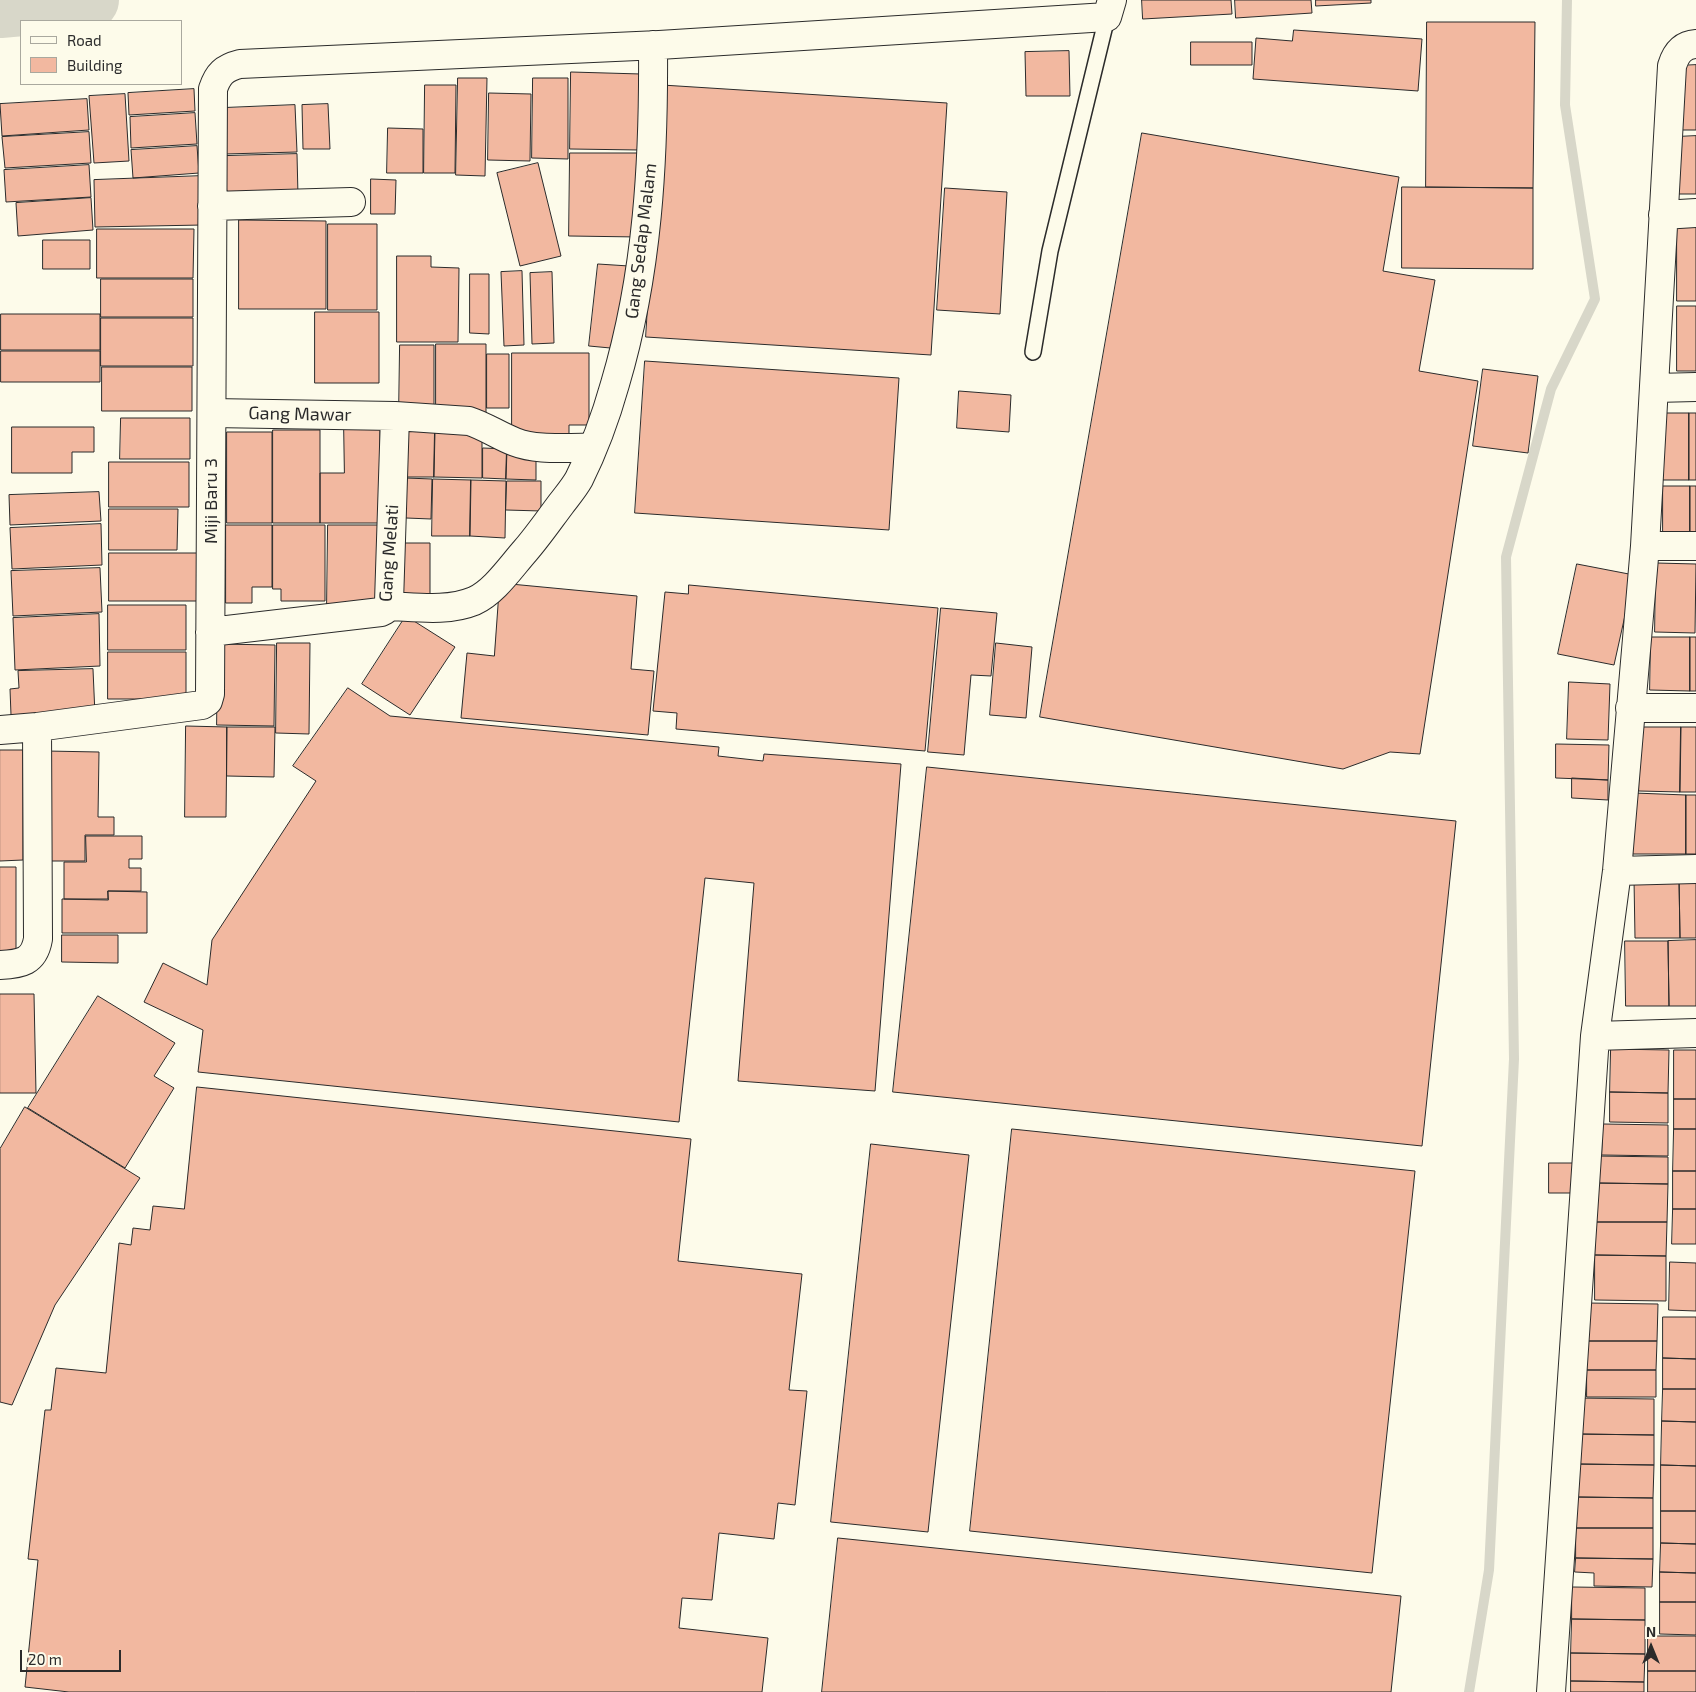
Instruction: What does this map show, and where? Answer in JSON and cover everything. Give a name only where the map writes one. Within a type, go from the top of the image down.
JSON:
[{"type":"street","points":[[653,44],[1110,6]]},
{"type":"street","name":"Miji Baru 3","points":[[0,730],[37,727],[202,705],[208,701],[210,694],[213,89],[217,77],[230,66],[240,64],[653,44]]},
{"type":"street","name":"Gang Sedap Malam","points":[[388,606],[457,607],[483,596],[536,539],[578,480],[605,419],[628,342],[641,273],[648,214],[652,148],[653,44]]},
{"type":"street","points":[[1551,1692],[1595,1036],[1617,871],[1645,546],[1672,66],[1675,56],[1682,49],[1690,44],[1696,44]]},
{"type":"street","points":[[212,206],[351,202]]},
{"type":"street","points":[[1663,215],[1696,213]]},
{"type":"street","points":[[1655,388],[1696,387]]},
{"type":"street","name":"Gang Mawar","points":[[212,413],[392,416],[469,421],[480,424],[517,443],[538,447],[592,448]]},
{"type":"street","name":"Gang Melati","points":[[210,632],[385,610],[388,606],[392,416]]},
{"type":"street","points":[[1645,546],[1696,546]]},
{"type":"street","points":[[1630,708],[1696,708]]},
{"type":"street","points":[[0,965],[17,964],[26,960],[36,948],[38,939],[37,727]]},
{"type":"street","points":[[1617,871],[1696,869]]},
{"type":"street","points":[[1595,1036],[1696,1033]]},
{"type":"lane","points":[[1032,352],[1050,252],[1110,6]]},
{"type":"building","points":[[1142,0],[1231,0],[1232,14],[1143,19]]},
{"type":"building","points":[[1235,0],[1311,0],[1312,13],[1236,18]]},
{"type":"building","points":[[1316,0],[1371,0],[1371,3],[1316,6]]},
{"type":"building","points":[[1427,22],[1535,22],[1533,188],[1426,187]]},
{"type":"building","points":[[1294,30],[1422,39],[1418,91],[1253,79],[1256,38],[1292,41]]},
{"type":"building","points":[[1191,42],[1252,42],[1252,65],[1191,65]]},
{"type":"building","points":[[1069,51],[1070,96],[1026,96],[1025,52]]},
{"type":"building","points":[[1696,65],[1696,130],[1679,130],[1678,66]]},
{"type":"building","points":[[571,72],[641,74],[640,150],[570,149]]},
{"type":"building","points":[[458,78],[487,78],[485,176],[456,175]]},
{"type":"building","points":[[533,78],[568,78],[568,159],[532,158]]},
{"type":"building","points":[[425,85],[456,85],[455,173],[424,173]]},
{"type":"building","points":[[662,85],[947,103],[931,355],[646,337]]},
{"type":"building","points":[[194,89],[195,111],[129,115],[128,93]]},
{"type":"building","points":[[489,93],[531,94],[530,161],[488,160]]},
{"type":"building","points":[[125,94],[129,161],[94,163],[89,96]]},
{"type":"building","points":[[87,99],[89,130],[2,136],[0,104]]},
{"type":"building","points":[[328,104],[330,149],[303,149],[302,105]]},
{"type":"building","points":[[295,105],[297,152],[225,154],[223,108]]},
{"type":"building","points":[[195,113],[197,144],[131,148],[130,117]]},
{"type":"building","points":[[388,128],[423,129],[423,173],[387,173]]},
{"type":"building","points":[[89,132],[91,163],[5,168],[2,137]]},
{"type":"building","points":[[1142,133],[1399,177],[1383,271],[1435,280],[1419,371],[1478,381],[1420,754],[1390,752],[1343,769],[1040,717]]},
{"type":"building","points":[[1696,136],[1696,194],[1676,194],[1675,137]]},
{"type":"building","points":[[197,146],[199,173],[133,178],[131,150]]},
{"type":"building","points":[[570,153],[640,153],[639,237],[569,236]]},
{"type":"building","points":[[297,154],[298,196],[227,199],[225,156]]},
{"type":"building","points":[[538,163],[561,256],[520,266],[497,173]]},
{"type":"building","points":[[89,165],[91,197],[6,202],[4,170]]},
{"type":"building","points":[[202,176],[203,225],[95,227],[94,180]]},
{"type":"building","points":[[371,179],[396,180],[395,214],[371,214]]},
{"type":"building","points":[[1402,187],[1533,188],[1533,269],[1402,268]]},
{"type":"building","points":[[945,188],[1007,192],[1000,314],[937,310]]},
{"type":"building","points":[[91,198],[93,230],[18,236],[16,203]]},
{"type":"building","points":[[239,220],[326,221],[326,309],[239,309]]},
{"type":"building","points":[[1677,222],[1696,222],[1696,301],[1677,301]]},
{"type":"building","points":[[328,224],[377,224],[377,310],[328,310]]},
{"type":"building","points":[[97,229],[194,229],[193,278],[97,278]]},
{"type":"building","points":[[43,240],[90,240],[90,269],[43,269]]},
{"type":"building","points":[[397,256],[431,256],[431,267],[459,268],[458,342],[397,342]]},
{"type":"building","points":[[598,264],[629,266],[621,349],[589,346]]},
{"type":"building","points":[[522,271],[524,345],[504,346],[501,272]]},
{"type":"building","points":[[552,272],[554,343],[532,344],[530,273]]},
{"type":"building","points":[[470,274],[489,274],[489,334],[470,333]]},
{"type":"building","points":[[101,279],[193,279],[193,317],[101,317]]},
{"type":"building","points":[[1677,306],[1696,306],[1696,371],[1677,371]]},
{"type":"building","points":[[315,312],[379,312],[379,383],[315,383]]},
{"type":"building","points":[[1,314],[100,314],[100,350],[1,350]]},
{"type":"building","points":[[101,318],[193,318],[193,366],[101,366]]},
{"type":"building","points":[[436,344],[486,344],[486,413],[436,413]]},
{"type":"building","points":[[400,345],[434,345],[434,413],[399,413]]},
{"type":"building","points":[[1,351],[100,351],[100,382],[1,382]]},
{"type":"building","points":[[512,353],[589,353],[589,425],[569,425],[569,435],[512,438]]},
{"type":"building","points":[[487,354],[509,354],[509,408],[487,408]]},
{"type":"building","points":[[645,361],[899,378],[889,530],[635,513]]},
{"type":"building","points":[[102,367],[192,367],[192,411],[102,411]]},
{"type":"building","points":[[1483,369],[1538,376],[1528,453],[1473,446]]},
{"type":"building","points":[[959,391],[1011,395],[1009,432],[957,428]]},
{"type":"building","points":[[1660,413],[1689,413],[1689,480],[1660,480]]},
{"type":"building","points":[[1689,413],[1696,413],[1696,480],[1689,480]]},
{"type":"building","points":[[121,418],[190,418],[190,459],[120,459]]},
{"type":"building","points":[[344,425],[380,425],[380,523],[320,523],[320,473],[344,473]]},
{"type":"building","points":[[12,427],[94,427],[94,452],[72,452],[72,473],[12,473]]},
{"type":"building","points":[[406,429],[435,430],[434,477],[405,477]]},
{"type":"building","points":[[273,430],[320,430],[320,523],[273,523]]},
{"type":"building","points":[[435,430],[482,430],[482,478],[434,477]]},
{"type":"building","points":[[227,432],[272,432],[272,523],[227,523]]},
{"type":"building","points":[[483,448],[507,449],[506,479],[483,478]]},
{"type":"building","points":[[507,449],[536,449],[536,480],[506,479]]},
{"type":"building","points":[[109,462],[189,462],[189,507],[109,507]]},
{"type":"building","points":[[406,478],[432,479],[431,519],[406,518]]},
{"type":"building","points":[[433,479],[471,480],[470,536],[432,536]]},
{"type":"building","points":[[471,480],[506,481],[505,538],[470,536]]},
{"type":"building","points":[[507,481],[541,481],[541,511],[506,510]]},
{"type":"building","points":[[1663,486],[1690,486],[1690,538],[1663,538]]},
{"type":"building","points":[[1690,486],[1696,486],[1696,538],[1690,538]]},
{"type":"building","points":[[99,492],[101,521],[10,525],[9,495]]},
{"type":"building","points":[[109,509],[178,509],[177,550],[109,550]]},
{"type":"building","points":[[101,524],[102,565],[12,569],[10,528]]},
{"type":"building","points":[[226,525],[272,525],[272,587],[252,587],[252,603],[226,603]]},
{"type":"building","points":[[273,525],[325,525],[325,601],[281,601],[281,589],[273,589]]},
{"type":"building","points":[[328,525],[379,525],[379,604],[327,604]]},
{"type":"building","points":[[395,543],[430,543],[430,604],[394,597]]},
{"type":"building","points":[[109,553],[201,553],[201,601],[109,601]]},
{"type":"building","points":[[1656,563],[1696,564],[1695,633],[1655,632]]},
{"type":"building","points":[[1577,564],[1634,575],[1614,665],[1558,654]]},
{"type":"building","points":[[100,568],[102,612],[13,616],[11,571]]},
{"type":"building","points":[[500,583],[637,596],[631,669],[654,671],[648,735],[461,718],[467,653],[494,656]]},
{"type":"building","points":[[689,585],[938,608],[925,751],[676,729],[677,713],[653,711],[665,592],[688,594]]},
{"type":"building","points":[[108,605],[186,605],[186,650],[108,650]]},
{"type":"building","points":[[941,608],[997,613],[991,676],[971,675],[964,755],[928,752]]},
{"type":"building","points":[[99,614],[100,666],[15,670],[13,618]]},
{"type":"building","points":[[406,616],[455,647],[410,715],[362,684]]},
{"type":"building","points":[[1651,637],[1690,637],[1690,691],[1650,690]]},
{"type":"building","points":[[1690,637],[1696,637],[1696,691],[1690,691]]},
{"type":"building","points":[[277,643],[310,643],[309,734],[276,733]]},
{"type":"building","points":[[996,643],[1032,647],[1026,718],[990,715]]},
{"type":"building","points":[[218,644],[275,645],[274,726],[217,725]]},
{"type":"building","points":[[108,652],[186,652],[186,699],[108,699]]},
{"type":"building","points":[[93,669],[95,715],[69,713],[11,715],[10,689],[19,688],[18,671]]},
{"type":"building","points":[[1569,682],[1610,684],[1608,740],[1567,739]]},
{"type":"building","points":[[348,688],[390,716],[719,747],[718,756],[763,761],[764,754],[901,764],[875,1091],[738,1081],[754,883],[705,878],[679,1122],[198,1072],[203,1030],[144,1002],[163,963],[207,985],[212,940],[316,781],[293,766]]},
{"type":"building","points":[[186,726],[227,727],[226,817],[185,817]]},
{"type":"building","points":[[227,727],[275,727],[274,777],[227,776]]},
{"type":"building","points":[[1639,727],[1681,727],[1680,792],[1639,791]]},
{"type":"building","points":[[1681,727],[1696,727],[1696,792],[1680,792]]},
{"type":"building","points":[[1556,744],[1609,745],[1608,780],[1556,778]]},
{"type":"building","points":[[0,750],[23,750],[23,860],[0,861]]},
{"type":"building","points":[[46,751],[99,752],[98,817],[114,817],[114,835],[85,835],[85,861],[45,861]]},
{"type":"building","points":[[927,767],[1456,821],[1422,1146],[893,1092]]},
{"type":"building","points":[[1572,778],[1608,780],[1608,800],[1572,798]]},
{"type":"building","points":[[1634,793],[1686,795],[1686,854],[1633,854]]},
{"type":"building","points":[[1686,795],[1696,795],[1696,854],[1686,854]]},
{"type":"building","points":[[86,836],[142,836],[142,859],[129,859],[129,868],[141,868],[141,891],[108,891],[108,899],[64,899],[64,862],[86,862]]},
{"type":"building","points":[[0,867],[16,867],[16,951],[0,951]]},
{"type":"building","points":[[1696,877],[1696,938],[1680,938],[1679,878]]},
{"type":"building","points":[[1679,878],[1680,938],[1635,938],[1634,879]]},
{"type":"building","points":[[108,891],[147,892],[147,933],[62,933],[62,899],[108,900]]},
{"type":"building","points":[[62,935],[118,935],[118,963],[62,962]]},
{"type":"building","points":[[1696,940],[1696,1006],[1669,1006],[1668,941]]},
{"type":"building","points":[[1625,941],[1668,941],[1669,1006],[1626,1006]]},
{"type":"building","points":[[0,994],[34,994],[36,1093],[0,1093]]},
{"type":"building","points":[[98,996],[175,1043],[154,1076],[174,1088],[125,1168],[28,1108]]},
{"type":"building","points":[[1611,1049],[1669,1050],[1668,1093],[1610,1092]]},
{"type":"building","points":[[1674,1050],[1696,1050],[1696,1099],[1674,1099]]},
{"type":"building","points":[[197,1087],[691,1139],[678,1261],[802,1274],[789,1390],[807,1391],[795,1505],[778,1503],[774,1539],[719,1533],[712,1600],[682,1598],[679,1628],[768,1638],[762,1692],[69,1692],[25,1687],[38,1560],[28,1559],[45,1410],[51,1410],[56,1368],[106,1373],[119,1243],[131,1245],[133,1228],[150,1230],[153,1206],[184,1209]]},
{"type":"building","points":[[1610,1092],[1668,1093],[1668,1123],[1610,1122]]},
{"type":"building","points":[[1674,1099],[1696,1099],[1696,1129],[1674,1129]]},
{"type":"building","points":[[25,1107],[140,1178],[55,1305],[12,1405],[0,1402],[0,1149]]},
{"type":"building","points":[[1603,1124],[1668,1125],[1668,1156],[1602,1155]]},
{"type":"building","points":[[1012,1129],[1415,1171],[1372,1573],[970,1531]]},
{"type":"building","points":[[1674,1129],[1696,1129],[1696,1171],[1673,1171]]},
{"type":"building","points":[[871,1144],[969,1155],[928,1532],[831,1522]]},
{"type":"building","points":[[1596,1156],[1668,1157],[1668,1184],[1596,1183]]},
{"type":"building","points":[[1549,1163],[1580,1163],[1581,1193],[1549,1193]]},
{"type":"building","points":[[1673,1171],[1696,1171],[1696,1209],[1673,1209]]},
{"type":"building","points":[[1596,1183],[1668,1184],[1667,1222],[1596,1222]]},
{"type":"building","points":[[1673,1209],[1696,1209],[1696,1244],[1672,1244]]},
{"type":"building","points":[[1596,1222],[1667,1222],[1666,1256],[1595,1255]]},
{"type":"building","points":[[1595,1255],[1666,1256],[1666,1301],[1595,1300]]},
{"type":"building","points":[[1670,1262],[1696,1263],[1696,1311],[1669,1310]]},
{"type":"building","points":[[1587,1303],[1658,1304],[1657,1341],[1587,1341]]},
{"type":"building","points":[[1663,1317],[1696,1317],[1696,1359],[1663,1358]]},
{"type":"building","points":[[1587,1341],[1657,1341],[1656,1370],[1587,1370]]},
{"type":"building","points":[[1663,1358],[1696,1359],[1696,1389],[1663,1389]]},
{"type":"building","points":[[1587,1370],[1656,1370],[1656,1397],[1587,1397]]},
{"type":"building","points":[[1663,1389],[1696,1389],[1696,1422],[1662,1421]]},
{"type":"building","points":[[1577,1398],[1654,1399],[1654,1435],[1577,1434]]},
{"type":"building","points":[[1662,1421],[1696,1422],[1696,1466],[1661,1465]]},
{"type":"building","points":[[1577,1434],[1654,1435],[1654,1465],[1576,1464]]},
{"type":"building","points":[[1576,1464],[1654,1465],[1653,1498],[1576,1497]]},
{"type":"building","points":[[1661,1465],[1696,1466],[1696,1511],[1661,1511]]},
{"type":"building","points":[[1576,1497],[1653,1498],[1653,1528],[1576,1528]]},
{"type":"building","points":[[1661,1511],[1696,1511],[1696,1544],[1661,1543]]},
{"type":"building","points":[[1576,1528],[1653,1528],[1653,1559],[1576,1558]]},
{"type":"building","points":[[838,1538],[1401,1596],[1391,1692],[822,1692]]},
{"type":"building","points":[[1661,1543],[1696,1544],[1696,1573],[1660,1572]]},
{"type":"building","points":[[1576,1558],[1653,1559],[1652,1587],[1594,1586],[1594,1573],[1575,1572]]},
{"type":"building","points":[[1660,1572],[1696,1573],[1696,1602],[1660,1602]]},
{"type":"building","points":[[1572,1587],[1645,1588],[1645,1620],[1572,1619]]},
{"type":"building","points":[[1660,1602],[1696,1602],[1696,1635],[1660,1634]]},
{"type":"building","points":[[1572,1619],[1645,1620],[1645,1654],[1571,1653]]},
{"type":"building","points":[[1648,1636],[1696,1636],[1696,1671],[1648,1671]]},
{"type":"building","points":[[1571,1653],[1645,1654],[1644,1682],[1571,1681]]},
{"type":"building","points":[[1648,1671],[1696,1671],[1696,1692],[1648,1692]]},
{"type":"building","points":[[1571,1681],[1644,1682],[1644,1692],[1571,1692]]},
{"type":"waterway","points":[[0,8],[89,0]]},
{"type":"waterway","points":[[1469,1692],[1489,1570],[1514,1059],[1506,557],[1551,389],[1595,299],[1565,105],[1567,0]]}]
